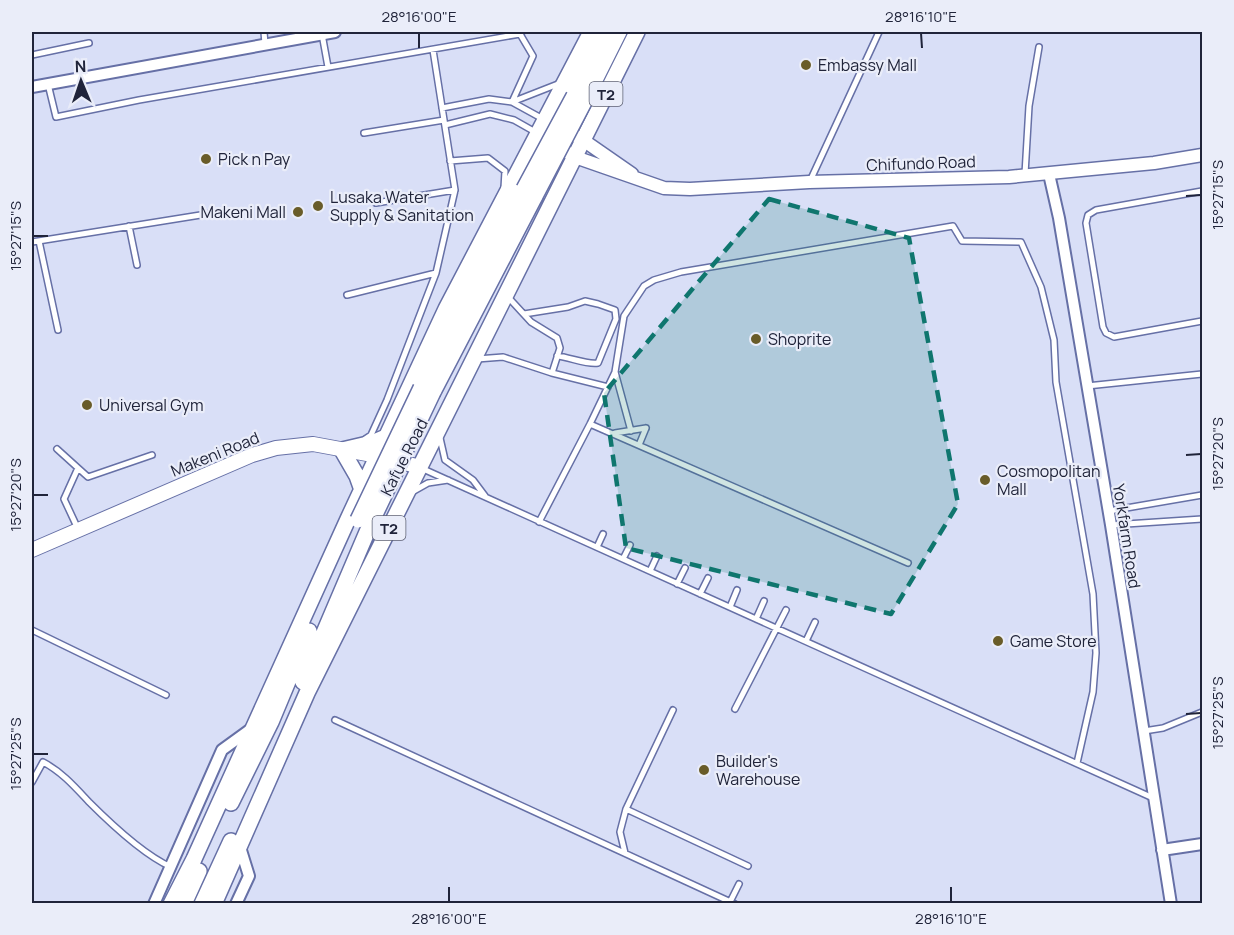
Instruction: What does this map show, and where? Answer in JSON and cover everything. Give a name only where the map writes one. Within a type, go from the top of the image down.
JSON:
[{"type":"main road","name":"Kafue Road","points":[[171,903],[194,859],[446,309],[591,32]]},
{"type":"main road","name":"Kafue Road","points":[[579,98],[606,32]]},
{"type":"main road","name":"Kafue Road","points":[[184,903],[427,390],[579,98],[619,32]]},
{"type":"main road","name":"Kafue Road","points":[[214,903],[308,693],[637,32]]},
{"type":"main road","points":[[362,490],[342,450],[372,444],[386,437]]},
{"type":"main road","name":"Makeni Road","points":[[32,549],[252,455],[276,448],[313,444],[378,456],[420,467]]},
{"type":"main road","name":"Kafue Road","points":[[202,903],[271,755],[364,522]]},
{"type":"street","points":[[32,87],[266,44],[305,34],[335,32]]},
{"type":"street","name":"Chifundo Road","points":[[542,127],[583,140],[640,180]]},
{"type":"street","name":"Chifundo Road","points":[[542,127],[575,158],[664,188],[690,189],[809,182],[1025,176],[1154,163],[1203,155]]},
{"type":"street","name":"Yorkfarm Road","points":[[1049,174],[1059,218],[1111,525],[1171,903]]},
{"type":"street","points":[[154,903],[222,750],[255,726]]},
{"type":"street","points":[[1162,850],[1203,844]]},
{"type":"street","points":[[236,903],[249,876],[240,847]]},
{"type":"lane","points":[[264,32],[266,44]]},
{"type":"lane","points":[[809,182],[879,32]]},
{"type":"lane","points":[[48,84],[56,117],[139,100],[521,33],[533,56],[512,102]]},
{"type":"lane","points":[[322,34],[328,67]]},
{"type":"lane","points":[[32,55],[89,43]]},
{"type":"lane","points":[[1025,176],[1029,106],[1039,47]]},
{"type":"lane","points":[[342,450],[371,435],[387,400],[436,273],[455,190],[433,50]]},
{"type":"lane","points":[[442,108],[489,99],[512,102],[566,80]]},
{"type":"lane","points":[[512,102],[542,127]]},
{"type":"lane","points":[[364,133],[490,114],[542,127]]},
{"type":"lane","points":[[450,162],[488,158],[505,171],[503,202]]},
{"type":"lane","points":[[375,203],[455,190]]},
{"type":"lane","points":[[1203,191],[1096,210],[1088,215],[1086,223],[1106,333],[1114,337],[1203,321]]},
{"type":"lane","points":[[32,242],[227,212]]},
{"type":"lane","points":[[129,226],[137,266]]},
{"type":"lane","points":[[539,522],[615,372],[624,316],[644,286],[654,280],[681,272],[953,226],[962,242],[1021,242],[1041,287],[1054,340],[1056,382],[1093,594],[1096,653],[1093,692],[1077,763]]},
{"type":"lane","points":[[39,241],[58,330]]},
{"type":"lane","points":[[347,295],[436,273]]},
{"type":"lane","points":[[506,294],[531,322],[557,338],[560,348],[552,373]]},
{"type":"lane","points":[[524,314],[585,302],[615,310],[616,319],[597,363],[557,356]]},
{"type":"lane","points":[[474,359],[503,357],[552,373],[608,387]]},
{"type":"lane","points":[[615,372],[631,431]]},
{"type":"lane","points":[[1087,386],[1203,374]]},
{"type":"lane","points":[[447,413],[439,441],[445,460],[473,480],[486,497]]},
{"type":"lane","points":[[590,424],[908,563]]},
{"type":"lane","points":[[614,434],[646,429],[639,445]]},
{"type":"lane","points":[[57,448],[88,477],[152,455]]},
{"type":"lane","points":[[420,467],[1153,798]]},
{"type":"lane","points":[[78,468],[64,499],[78,531]]},
{"type":"lane","points":[[401,504],[413,492],[428,483],[449,480]]},
{"type":"lane","points":[[1108,511],[1203,495]]},
{"type":"lane","points":[[1111,525],[1203,519]]},
{"type":"lane","points":[[597,548],[603,534]]},
{"type":"lane","points":[[623,559],[630,545]]},
{"type":"lane","points":[[650,571],[657,556]]},
{"type":"lane","points":[[677,584],[685,568]]},
{"type":"lane","points":[[700,594],[708,578]]},
{"type":"lane","points":[[729,607],[737,590]]},
{"type":"lane","points":[[756,619],[764,601]]},
{"type":"lane","points":[[735,709],[786,610]]},
{"type":"lane","points":[[806,641],[815,622]]},
{"type":"lane","points":[[32,630],[166,695]]},
{"type":"lane","points":[[625,853],[620,832],[627,810],[673,710]]},
{"type":"lane","points":[[1143,731],[1163,728],[1203,712]]},
{"type":"lane","points":[[335,720],[733,902],[739,884]]},
{"type":"lane","points":[[32,782],[43,762],[58,770],[107,820],[160,862],[171,867]]},
{"type":"lane","points":[[627,810],[748,866]]},
{"type":"highlighted area","points":[[769,199],[909,238],[958,504],[891,614],[626,548],[604,393]]},
{"type":"place","name":"Embassy Mall","points":[[806,65]]},
{"type":"place","name":"Pick n Pay","points":[[206,159]]},
{"type":"place","name":"Lusaka Water Supply & Sanitation","points":[[318,206]]},
{"type":"place","name":"Makeni Mall","points":[[298,212]]},
{"type":"place","name":"Shoprite","points":[[756,339]]},
{"type":"place","name":"Universal Gym","points":[[87,405]]},
{"type":"place","name":"Cosmopolitan Mall","points":[[985,480]]},
{"type":"place","name":"Game Store","points":[[998,641]]},
{"type":"place","name":"Builder's Warehouse","points":[[704,770]]}]
